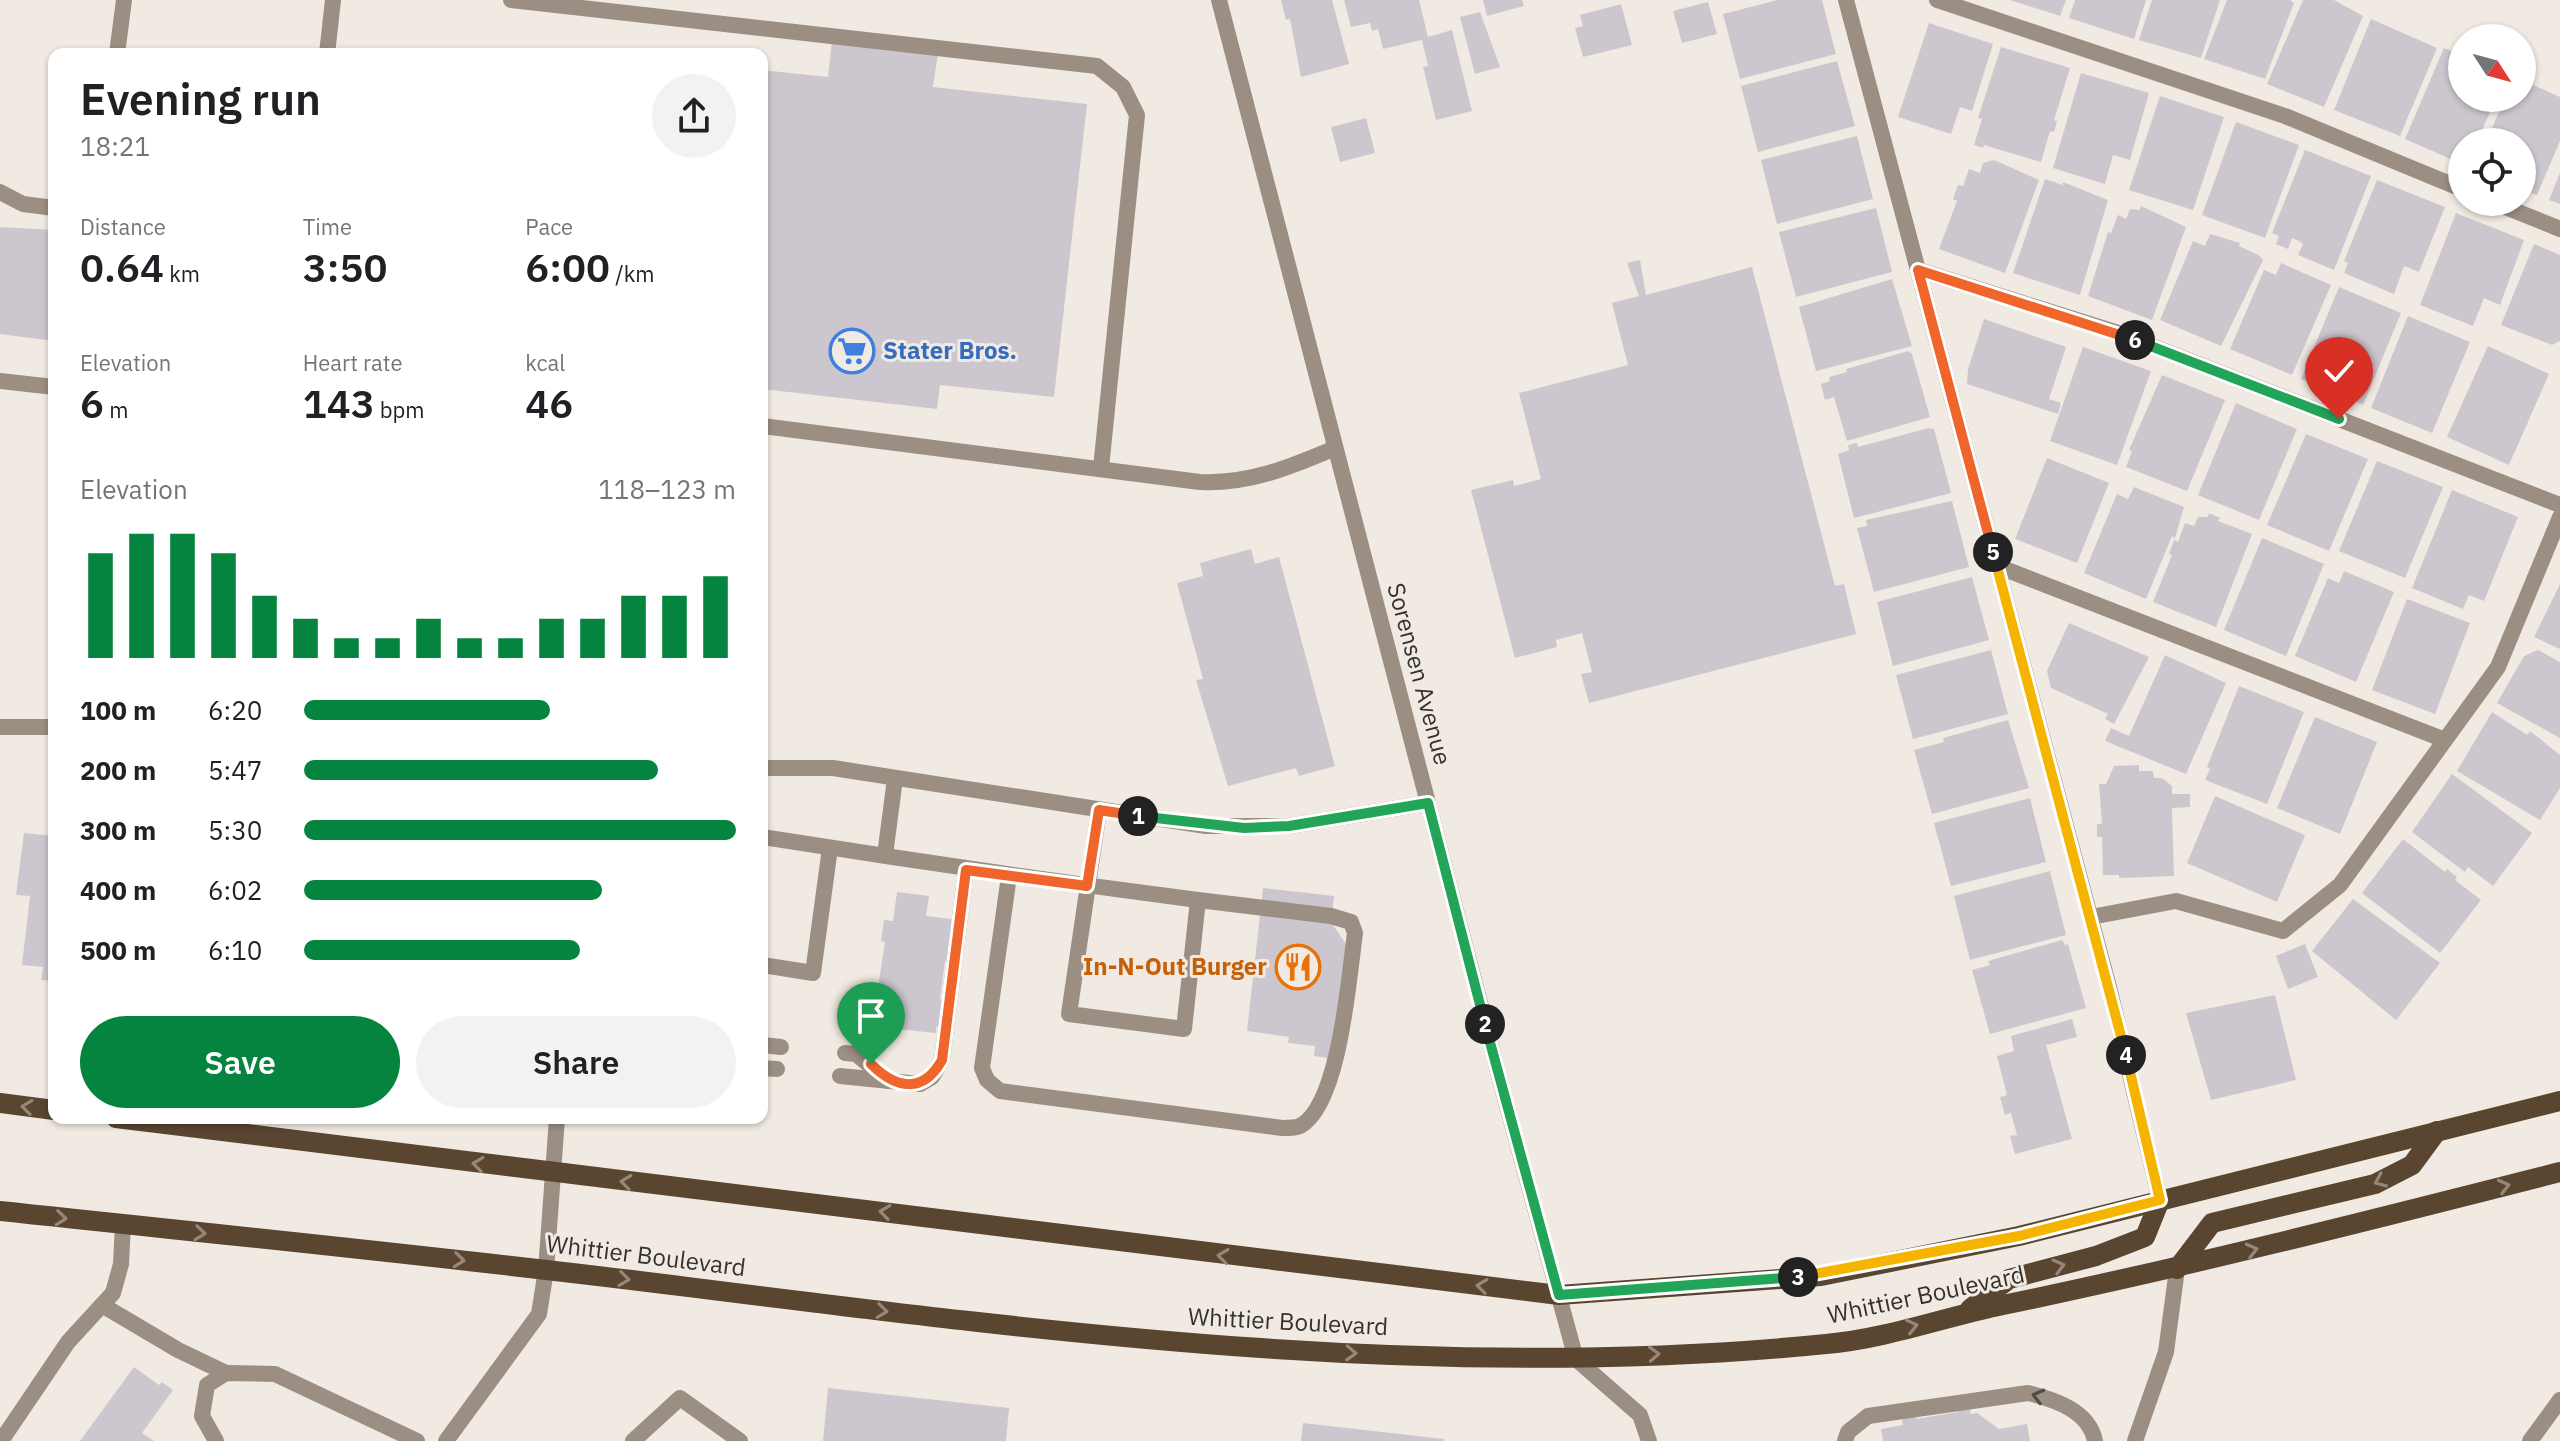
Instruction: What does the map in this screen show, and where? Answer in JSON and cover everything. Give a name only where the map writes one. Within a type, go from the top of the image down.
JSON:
[{"type":"main road","name":"Whittier Boulevard","points":[[164,1124],[1559,1295],[1821,1276],[2019,1236],[2560,1101]]},
{"type":"main road","points":[[0,1103],[48,1109]]},
{"type":"main road","points":[[2177,1269],[2212,1223],[2375,1184],[2412,1165],[2437,1131]]},
{"type":"main road","name":"Whittier Boulevard","points":[[0,1211],[546,1270],[962,1321],[1163,1341],[1273,1350],[1576,1359],[1832,1344],[1966,1312],[2177,1269],[2560,1174]]},
{"type":"main road","points":[[1966,1312],[2009,1279],[2096,1256],[2145,1237],[2160,1200]]},
{"type":"street","points":[[118,48],[124,0]]},
{"type":"street","points":[[328,48],[333,0]]},
{"type":"street","points":[[511,0],[1097,66],[1123,87],[1137,115],[1101,468]]},
{"type":"street","name":"Sorensen Avenue","points":[[1219,0],[1576,1359]]},
{"type":"street","points":[[1846,0],[2091,917],[2160,1200]]},
{"type":"street","points":[[1937,0],[2285,116],[2448,183]]},
{"type":"street","points":[[0,192],[23,204],[48,207]]},
{"type":"street","points":[[2528,216],[2560,229]]},
{"type":"street","points":[[1918,270],[2118,333],[2560,505]]},
{"type":"street","points":[[0,381],[48,386]]},
{"type":"street","points":[[768,427],[1200,482],[1236,483],[1281,471],[1335,448]]},
{"type":"street","points":[[2091,917],[2176,901],[2283,931],[2340,885],[2498,667],[2560,517]]},
{"type":"street","points":[[1997,566],[2445,740]]},
{"type":"street","points":[[0,727],[48,727]]},
{"type":"street","points":[[768,768],[833,768],[1206,826],[1289,826],[1428,803]]},
{"type":"street","points":[[885,855],[895,779]]},
{"type":"street","points":[[1099,810],[1069,1014],[1184,1029],[1198,900]]},
{"type":"street","points":[[768,838],[966,870],[1331,916],[1351,922],[1355,933],[1336,1067],[1313,1114],[1300,1126],[1282,1128],[1000,1091],[987,1080],[982,1068],[1009,876]]},
{"type":"street","points":[[768,966],[813,973],[830,848]]},
{"type":"street","points":[[840,1076],[920,1084],[932,1077],[942,1060],[966,870]]},
{"type":"street","points":[[768,1046],[781,1047]]},
{"type":"street","points":[[845,1053],[856,1054],[888,1081]]},
{"type":"street","points":[[446,1441],[539,1314],[546,1270],[557,1124]]},
{"type":"street","points":[[1,1441],[68,1342],[113,1293],[121,1264],[123,1224]]},
{"type":"street","points":[[2135,1441],[2166,1352],[2177,1269]]},
{"type":"street","points":[[102,1305],[178,1350],[226,1373],[275,1374],[417,1441]]},
{"type":"street","points":[[1576,1359],[1640,1415],[1649,1441]]},
{"type":"street","points":[[216,1441],[202,1416],[207,1385],[226,1373]]},
{"type":"street","points":[[1845,1441],[1848,1432],[1868,1416],[2028,1393],[2046,1397],[2082,1416],[2091,1425],[2095,1441]]},
{"type":"street","points":[[633,1441],[680,1398],[740,1441]]},
{"type":"street","points":[[2530,1441],[2560,1400]]},
{"type":"building","points":[[1281,0],[1332,0],[1349,64],[1301,77],[1290,19],[1286,20]]},
{"type":"building","points":[[1344,0],[1419,0],[1428,37],[1452,30],[1472,111],[1436,120],[1423,67],[1428,66],[1422,40],[1383,49],[1378,29],[1372,31],[1370,23],[1351,27]]},
{"type":"building","points":[[1483,0],[1522,0],[1524,6],[1487,16]]},
{"type":"building","points":[[1778,0],[1822,0],[1836,54],[1740,79],[1723,14]]},
{"type":"building","points":[[2010,0],[2066,0],[2060,16]]},
{"type":"building","points":[[2075,0],[2146,0],[2134,39],[2069,18]]},
{"type":"building","points":[[2152,0],[2220,0],[2201,58],[2139,40]]},
{"type":"building","points":[[2227,0],[2290,0],[2294,3],[2265,79],[2204,59]]},
{"type":"building","points":[[2303,0],[2334,0],[2363,16],[2324,107],[2267,84]]},
{"type":"building","points":[[1708,2],[1717,34],[1682,43],[1673,11]]},
{"type":"building","points":[[1621,4],[1632,45],[1583,57],[1575,28],[1583,26],[1580,15]]},
{"type":"building","points":[[1480,12],[1500,67],[1475,74],[1460,17]]},
{"type":"building","points":[[2371,19],[2437,48],[2400,136],[2334,110]]},
{"type":"building","points":[[1929,23],[1993,44],[1972,111],[1960,107],[1951,134],[1898,117]]},
{"type":"building","points":[[832,41],[938,53],[933,87],[1087,104],[1054,397],[940,385],[937,409],[768,390],[768,71],[828,77]]},
{"type":"building","points":[[2001,47],[2070,68],[2054,120],[2057,121],[2054,132],[2050,131],[2041,162],[1984,145],[1983,148],[1974,145],[1982,119],[1978,118]]},
{"type":"building","points":[[2444,48],[2448,50],[2448,112],[2490,112],[2483,128],[2448,128],[2448,158],[2405,139]]},
{"type":"building","points":[[1837,61],[1855,126],[1758,152],[1741,86]]},
{"type":"building","points":[[2081,73],[2149,93],[2130,160],[2113,155],[2105,184],[2053,168]]},
{"type":"building","points":[[2536,86],[2560,97],[2560,141],[2537,195],[2536,128],[2492,128],[2499,112],[2536,112]]},
{"type":"building","points":[[2160,96],[2224,117],[2193,210],[2129,190]]},
{"type":"building","points":[[1366,118],[1375,153],[1340,162],[1331,127]]},
{"type":"building","points":[[2236,122],[2299,145],[2265,238],[2202,215]]},
{"type":"building","points":[[1857,136],[1873,199],[1777,224],[1761,160]]},
{"type":"building","points":[[2305,150],[2371,176],[2334,270],[2298,255],[2303,244],[2299,241],[2292,238],[2288,249],[2276,244],[2279,236],[2272,233]]},
{"type":"building","points":[[1994,160],[2039,180],[2005,273],[1939,249],[1957,201],[1953,199],[1958,185],[1963,186],[1969,169],[1980,173],[1983,163]]},
{"type":"building","points":[[2560,173],[2560,204],[2549,200]]},
{"type":"building","points":[[2045,179],[2063,185],[2063,182],[2108,200],[2080,295],[2013,273]]},
{"type":"building","points":[[2377,180],[2445,207],[2419,272],[2404,266],[2394,294],[2344,273],[2348,263],[2344,261]]},
{"type":"building","points":[[2141,206],[2186,227],[2152,320],[2088,296],[2108,232],[2111,233],[2118,215],[2126,219],[2130,209],[2140,210]]},
{"type":"building","points":[[1876,208],[1892,272],[1796,297],[1779,232]]},
{"type":"building","points":[[2455,216],[2464,216],[2524,240],[2500,305],[2484,298],[2473,326],[2420,305]]},
{"type":"building","points":[[0,227],[48,230],[48,340],[0,334]]},
{"type":"building","points":[[2210,234],[2240,243],[2239,246],[2263,260],[2221,346],[2160,320],[2193,241],[2205,246]]},
{"type":"building","points":[[2534,244],[2560,255],[2560,341],[2552,345],[2501,325]]},
{"type":"building","points":[[1640,260],[1646,295],[1752,267],[1835,586],[1844,584],[1856,634],[1589,703],[1581,674],[1592,672],[1582,633],[1556,640],[1557,647],[1515,658],[1471,490],[1513,480],[1514,486],[1541,479],[1519,393],[1628,365],[1612,303],[1639,296],[1627,263]]},
{"type":"building","points":[[2281,263],[2331,285],[2292,375],[2230,349],[2264,270],[2276,275]]},
{"type":"building","points":[[1892,279],[1912,346],[1816,371],[1799,307]]},
{"type":"building","points":[[2339,287],[2401,313],[2363,405],[2301,379]]},
{"type":"building","points":[[2408,316],[2470,342],[2432,433],[2371,408]]},
{"type":"building","points":[[1984,319],[2066,347],[2049,399],[2061,403],[2058,414],[1967,384],[1968,369]]},
{"type":"building","points":[[2488,346],[2549,374],[2509,465],[2447,437]]},
{"type":"building","points":[[2083,347],[2151,371],[2117,465],[2050,441]]},
{"type":"building","points":[[1908,351],[1912,354],[1930,417],[1847,441],[1834,397],[1825,400],[1821,384],[1830,381],[1829,377],[1847,372],[1846,369]]},
{"type":"building","points":[[2162,375],[2225,400],[2187,491],[2126,467],[2132,451],[2129,450]]},
{"type":"building","points":[[2236,403],[2297,429],[2259,520],[2198,495]]},
{"type":"building","points":[[1934,429],[1951,493],[1854,518],[1838,454],[1849,450],[1848,445],[1857,443],[1858,447]]},
{"type":"building","points":[[2306,434],[2368,459],[2329,551],[2267,525]]},
{"type":"building","points":[[2047,458],[2109,483],[2077,563],[2015,539]]},
{"type":"building","points":[[2377,461],[2443,487],[2405,578],[2339,551]]},
{"type":"building","points":[[2134,487],[2184,507],[2175,538],[2172,536],[2146,599],[2084,573],[2117,494],[2128,499]]},
{"type":"building","points":[[2452,490],[2518,517],[2484,601],[2469,595],[2463,609],[2412,588]]},
{"type":"building","points":[[1952,501],[1969,567],[1874,592],[1857,528],[1867,526],[1866,520]]},
{"type":"building","points":[[2209,513],[2220,518],[2218,521],[2252,534],[2216,627],[2153,602],[2172,555],[2169,554],[2174,540],[2178,542],[2185,523],[2194,526],[2198,517],[2208,517]]},
{"type":"building","points":[[2262,538],[2324,564],[2286,656],[2224,630]]},
{"type":"building","points":[[1251,549],[1255,564],[1279,557],[1335,766],[1299,776],[1296,768],[1228,786],[1196,680],[1203,679],[1177,583],[1203,576],[1200,563]]},
{"type":"building","points":[[2344,571],[2394,592],[2356,682],[2295,656],[2328,578],[2339,583]]},
{"type":"building","points":[[1972,577],[1989,640],[1893,666],[1877,602]]},
{"type":"building","points":[[2560,584],[2560,649],[2534,637]]},
{"type":"building","points":[[2407,599],[2470,623],[2435,714],[2372,690]]},
{"type":"building","points":[[2069,623],[2149,657],[2114,724],[2105,719],[2108,714],[2051,688],[2047,671]]},
{"type":"building","points":[[1991,650],[2008,714],[1913,739],[1896,675]]},
{"type":"building","points":[[2538,650],[2560,662],[2560,738],[2497,703],[2524,656]]},
{"type":"building","points":[[2165,655],[2226,683],[2186,774],[2105,741],[2111,728],[2129,736]]},
{"type":"building","points":[[2239,686],[2304,712],[2267,804],[2205,780],[2210,769],[2207,767]]},
{"type":"building","points":[[2492,712],[2527,735],[2530,731],[2560,755],[2560,788],[2540,820],[2457,771]]},
{"type":"building","points":[[2315,717],[2377,742],[2340,834],[2277,808]]},
{"type":"building","points":[[2008,720],[2029,788],[1932,814],[1914,750],[1944,742],[1943,738]]},
{"type":"building","points":[[2139,765],[2139,771],[2153,771],[2154,778],[2162,778],[2172,786],[2172,794],[2190,794],[2190,807],[2172,808],[2174,876],[2119,878],[2119,875],[2103,875],[2102,837],[2097,837],[2097,824],[2102,824],[2099,784],[2106,784],[2114,766]]},
{"type":"building","points":[[2452,774],[2532,833],[2493,886],[2468,867],[2465,872],[2412,832]]},
{"type":"building","points":[[2215,796],[2305,835],[2277,902],[2187,863]]},
{"type":"building","points":[[2030,798],[2046,862],[1951,886],[1934,823]]},
{"type":"building","points":[[24,833],[48,835],[48,981],[41,980],[43,967],[22,965],[30,896],[16,895]]},
{"type":"building","points":[[2403,839],[2445,872],[2447,869],[2457,877],[2455,880],[2481,900],[2440,953],[2362,893]]},
{"type":"building","points":[[2050,871],[2066,935],[1970,960],[1954,896]]},
{"type":"building","name":"In-N-Out Burger","points":[[1263,888],[1334,896],[1331,922],[1346,944],[1334,1059],[1314,1056],[1315,1046],[1288,1043],[1289,1037],[1247,1031]]},
{"type":"building","points":[[897,892],[929,896],[926,916],[951,919],[951,962],[945,961],[940,999],[946,1000],[943,1028],[936,1027],[936,1033],[876,1027],[879,1008],[875,1007],[885,942],[881,941],[884,920],[893,921]]},
{"type":"building","points":[[2353,899],[2440,963],[2396,1020],[2312,951]]},
{"type":"building","points":[[2062,940],[2065,945],[2068,944],[2086,1008],[1990,1034],[1972,970],[1990,965],[1988,961]]},
{"type":"building","points":[[2305,944],[2318,977],[2288,989],[2276,956]]},
{"type":"building","points":[[2275,995],[2296,1080],[2211,1100],[2186,1013]]},
{"type":"building","points":[[2072,1019],[2077,1037],[2046,1045],[2072,1139],[2015,1154],[2010,1136],[2017,1135],[2011,1113],[2005,1115],[2000,1097],[2007,1095],[1997,1056],[2014,1051],[2011,1036]]},
{"type":"building","points":[[134,1367],[159,1385],[162,1382],[173,1390],[142,1433],[154,1441],[80,1441]]},
{"type":"building","points":[[828,1388],[1009,1408],[1006,1441],[823,1441]]},
{"type":"building","points":[[1969,1404],[1971,1414],[1977,1413],[1999,1429],[2027,1424],[2030,1441],[1883,1441],[1881,1429],[1903,1425],[1901,1415],[1915,1413],[1916,1419],[1958,1412],[1957,1406]]},
{"type":"building","points":[[1303,1423],[1444,1439],[1444,1441],[1301,1441]]},
{"type":"place","name":"Stater Bros.","points":[[852,351]]},
{"type":"place","name":"In-N-Out Burger","points":[[1298,967]]},
{"type":"route","points":[[871,1064],[888,1081],[920,1084],[932,1077],[942,1060],[966,870],[1087,886],[1099,810],[1206,826],[1244,828],[1289,826],[1428,803],[1559,1295],[1821,1276],[2019,1236],[2160,1200],[2110,991],[1918,270],[2118,333],[2339,419]]}]
